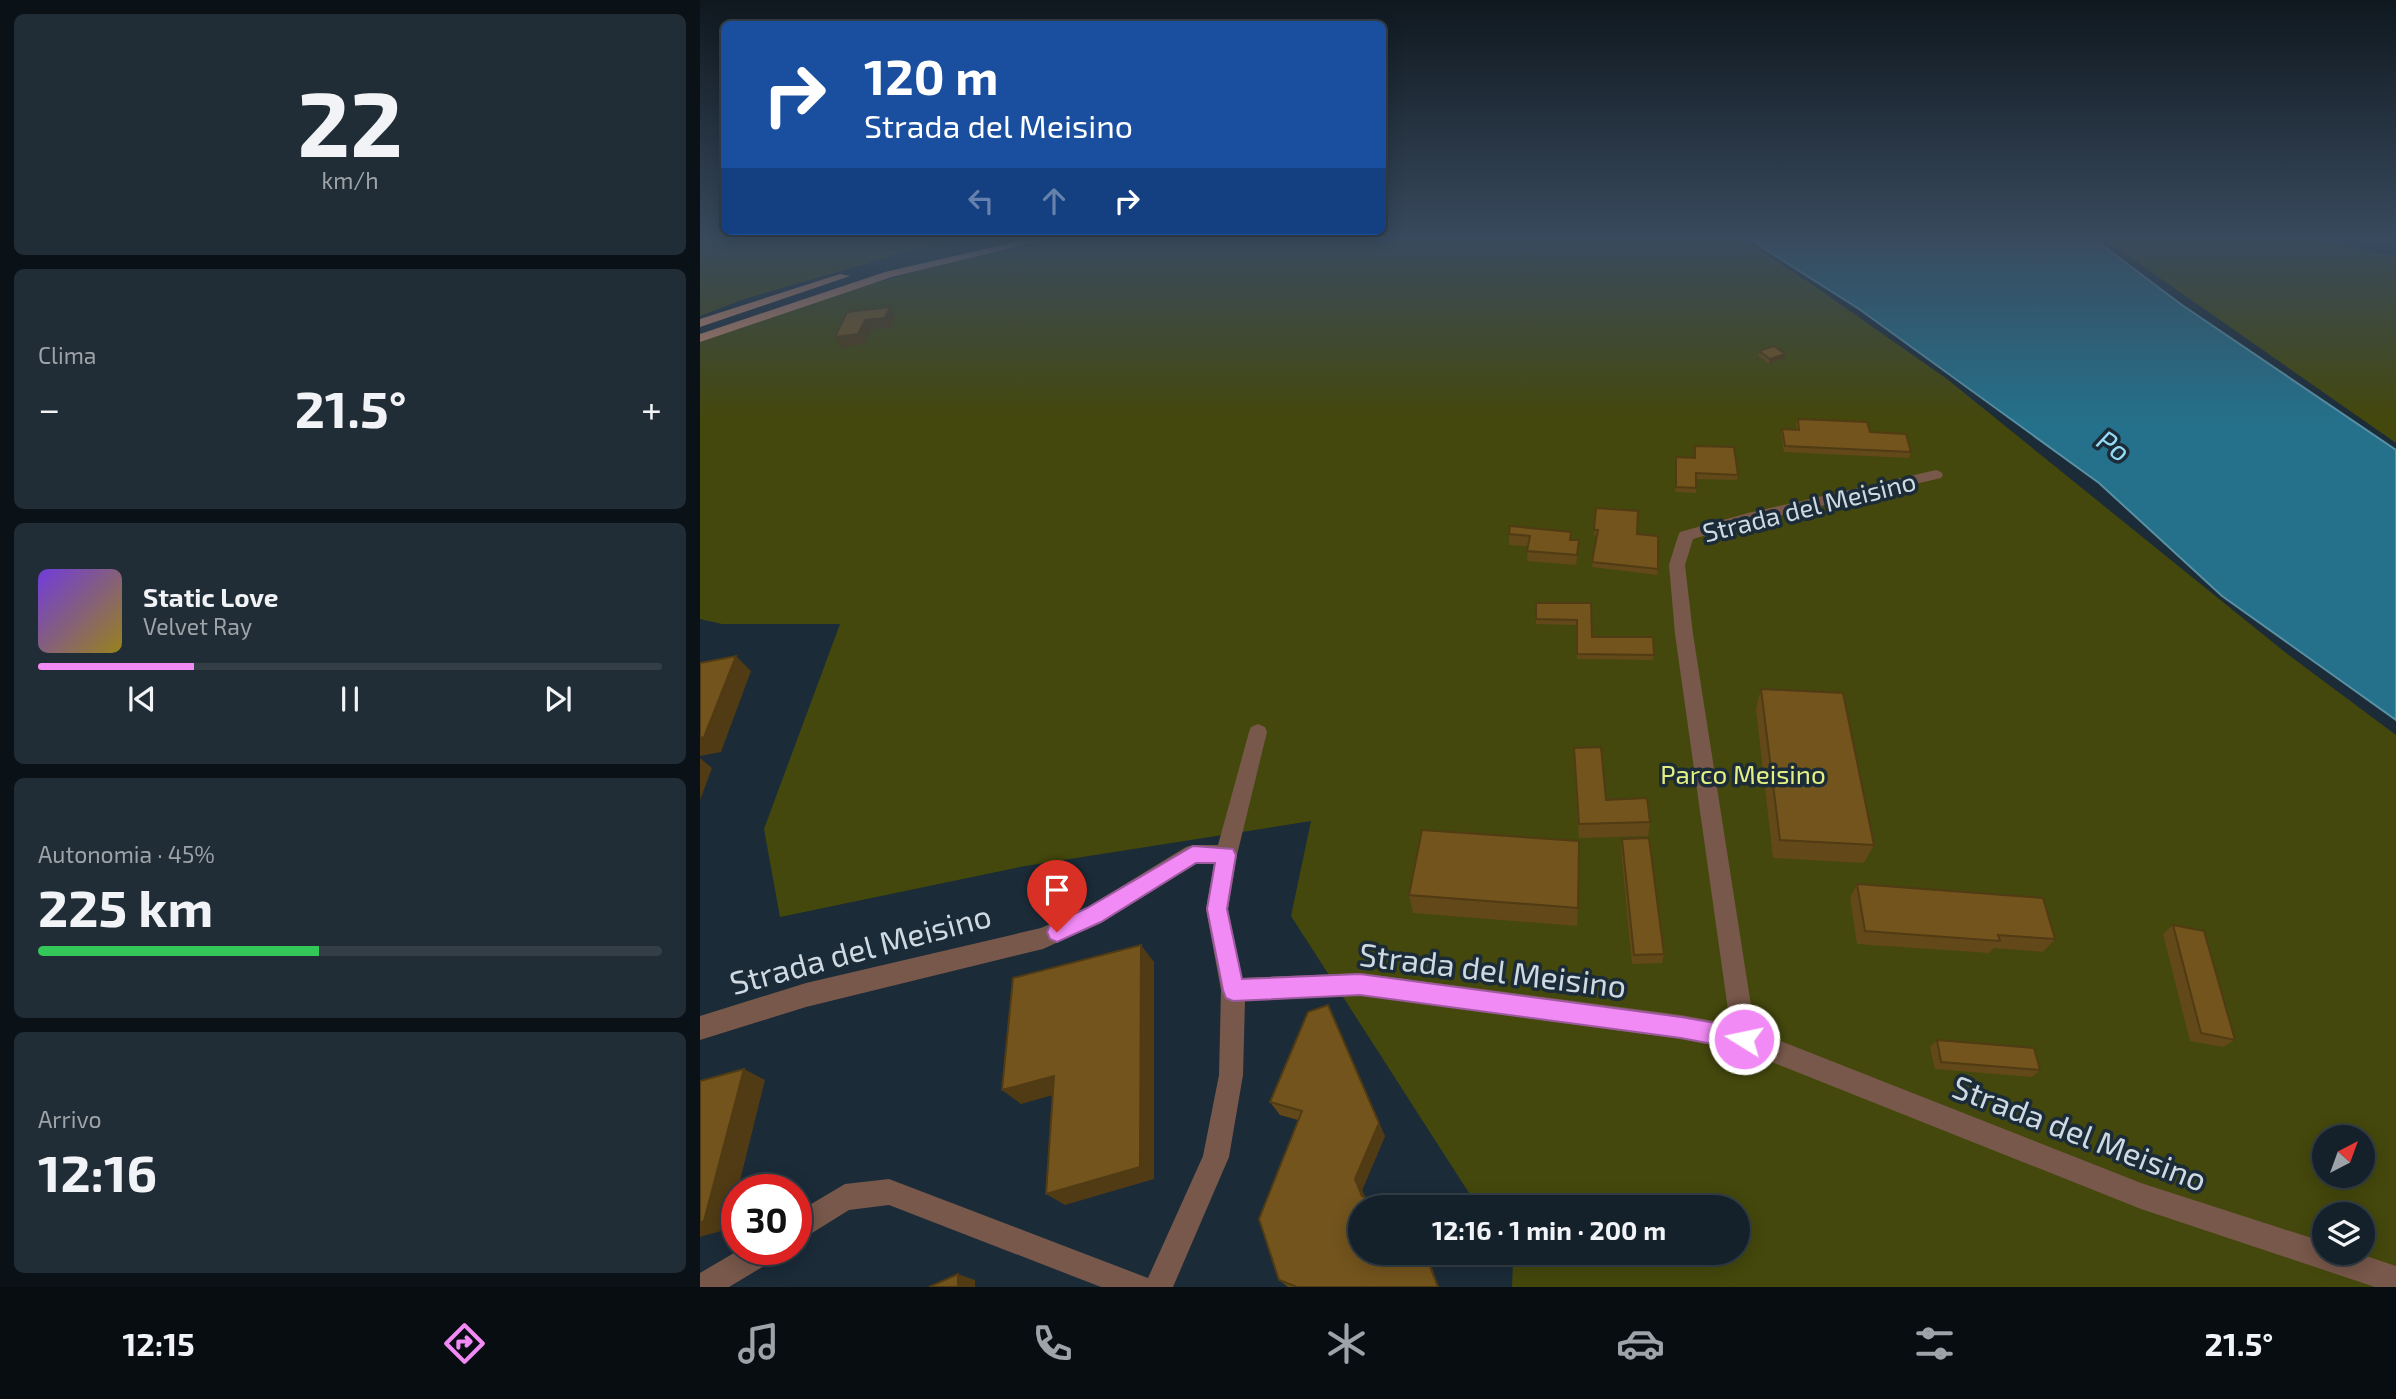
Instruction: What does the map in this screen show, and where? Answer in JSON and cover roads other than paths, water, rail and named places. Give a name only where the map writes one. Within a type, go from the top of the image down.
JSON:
[{"type":"main road","points":[[700,323],[775,299]]},
{"type":"main road","points":[[700,338],[815,299]]},
{"type":"street","name":"Strada del Meisino","points":[[1744,1039],[1684,634],[1677,565],[1686,536],[1743,517],[1884,489],[1936,475]]},
{"type":"street","points":[[1159,1287],[1216,1157],[1231,1075],[1233,990],[1217,909],[1226,855],[1258,732]]},
{"type":"street","name":"Strada del Meisino","points":[[700,1028],[806,995],[1042,938],[1094,915],[1193,855],[1226,855]]},
{"type":"street","name":"Strada del Meisino","points":[[1233,990],[1360,984],[1744,1039],[2141,1196],[2396,1280]]},
{"type":"street","points":[[812,1218],[845,1197],[889,1192],[1138,1287]]},
{"type":"street","points":[[703,1287],[739,1265]]},
{"type":"water","name":"Po","points":[[1843,299],[2174,299],[2396,450],[2396,720],[2222,596],[2099,483]]},
{"type":"park label","name":"Parco Meisino","points":[[1743,773]]}]
